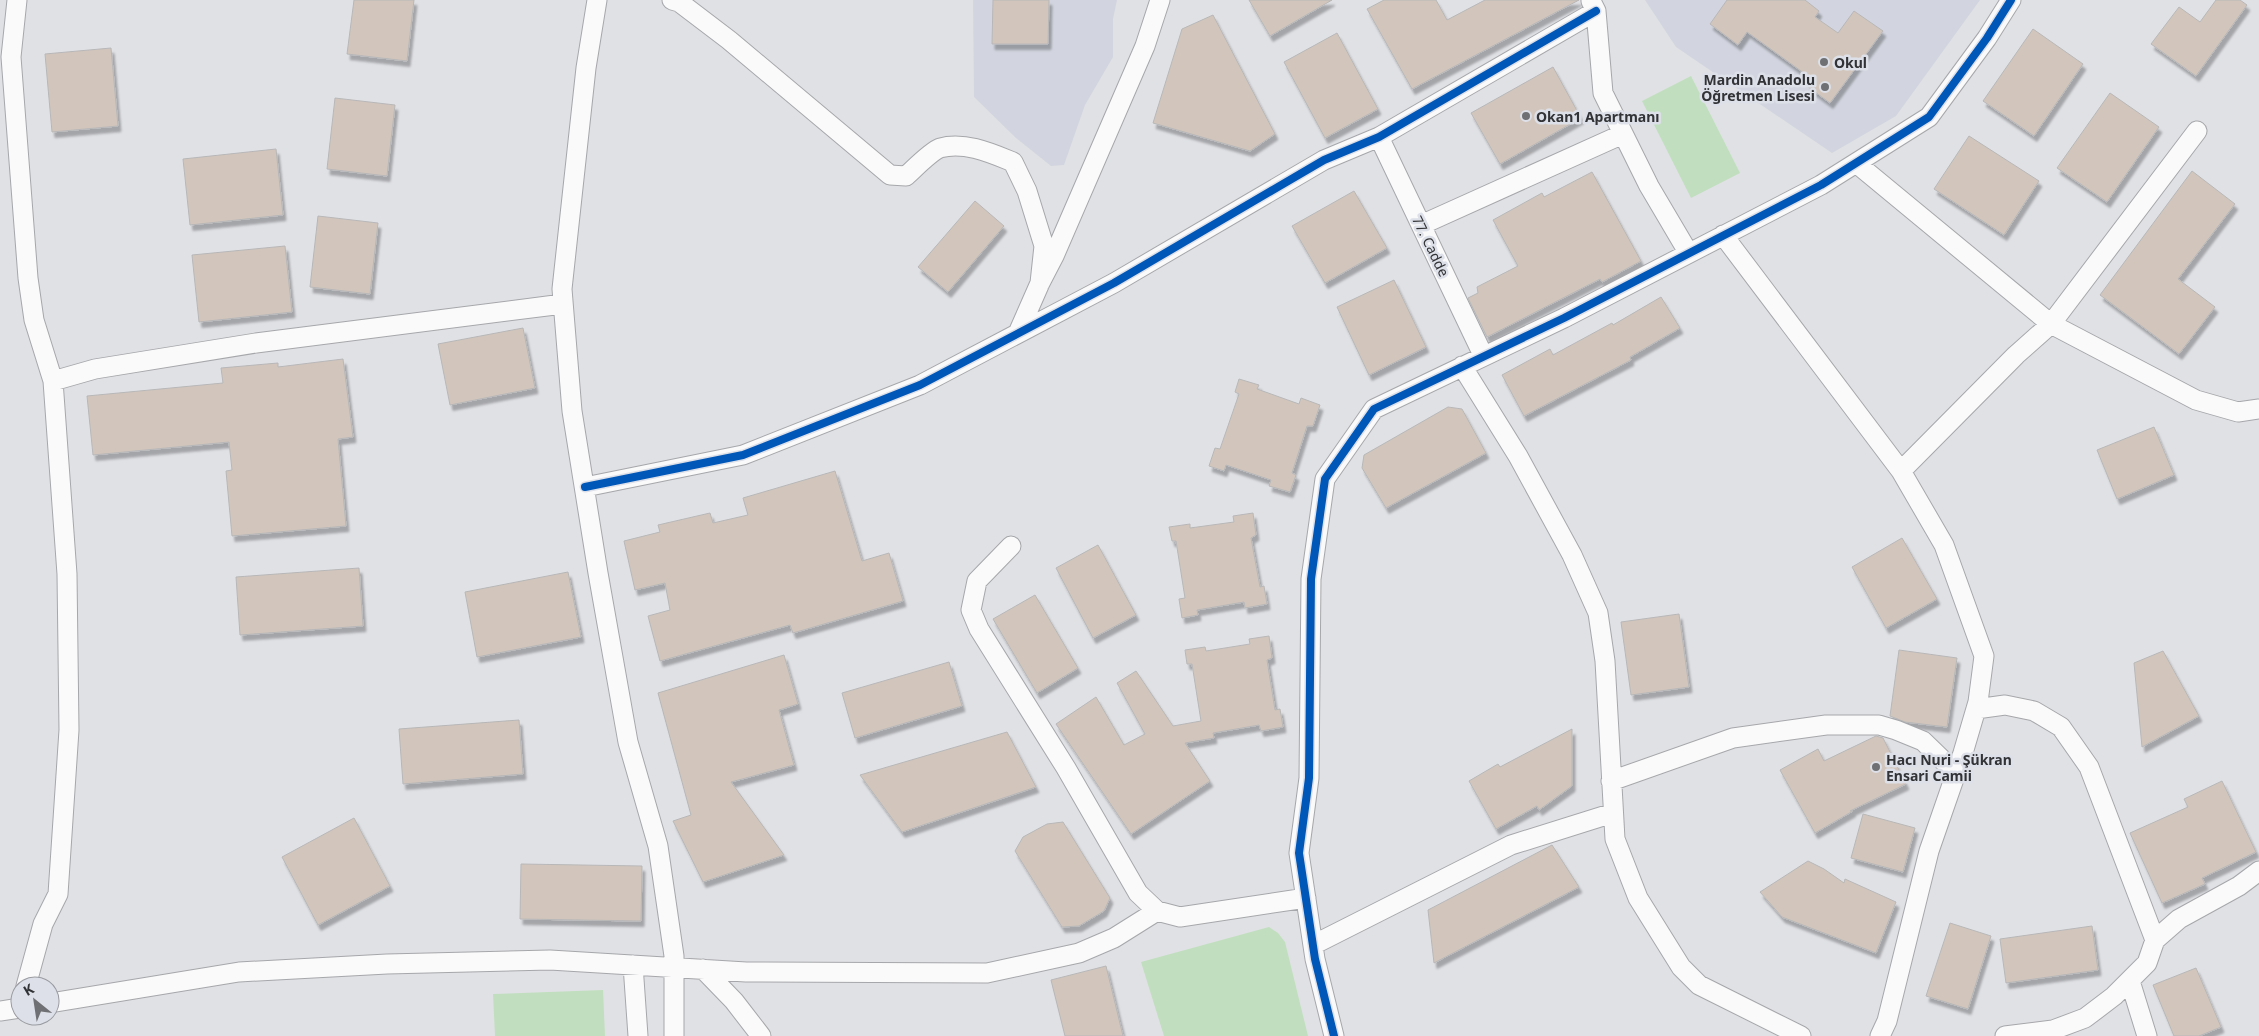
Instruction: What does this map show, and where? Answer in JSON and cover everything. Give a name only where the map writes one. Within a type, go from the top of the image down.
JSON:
[{"type":"street","points":[[17,0],[11,57],[28,278],[34,320],[53,382],[67,574],[69,730],[58,894],[43,924],[29,976]]},
{"type":"street","points":[[597,0],[586,68],[562,289],[563,304],[572,411],[628,742],[658,846],[674,956],[674,1036]]},
{"type":"street","points":[[672,0],[679,2],[729,40],[890,175],[906,176],[938,149],[959,146],[987,151],[1013,162],[1027,192],[1044,246],[1040,283]]},
{"type":"street","points":[[1018,333],[1054,256],[1141,56],[1160,0]]},
{"type":"street","points":[[1334,1036],[1313,945],[1299,853],[1309,778],[1311,579],[1325,478],[1374,409],[1483,355],[1564,318],[1688,252],[1821,185],[1929,117],[1987,38],[2011,0]]},
{"type":"street","points":[[585,487],[743,455],[920,384],[1114,283],[1324,160],[1379,137],[1593,6],[1603,93],[1649,186],[1688,252]]},
{"type":"street","points":[[1901,471],[2016,355],[2051,324],[2196,131]]},
{"type":"street","points":[[1421,225],[1623,134]]},
{"type":"street","name":"77. Cadde","points":[[1379,137],[1483,355]]},
{"type":"street","points":[[1856,163],[2051,324],[2196,400],[2238,412],[2259,408]]},
{"type":"street","points":[[1723,234],[1901,471],[1944,545],[1984,656],[1976,709],[1929,851],[1887,1021],[1880,1036]]},
{"type":"street","points":[[53,382],[95,369],[256,343],[563,304]]},
{"type":"street","points":[[1462,366],[1518,456],[1572,555],[1598,613],[1605,661],[1615,839],[1638,898],[1681,967],[1699,985],[1800,1036]]},
{"type":"street","points":[[1011,546],[977,582],[971,610],[979,629],[1066,768],[1138,893],[1158,910],[1180,917],[1306,898]]},
{"type":"street","points":[[1976,709],[2005,705],[2034,712],[2061,727],[2089,767],[2156,940]]},
{"type":"street","points":[[1611,781],[1733,738],[1826,725],[1879,725],[1896,730],[1923,741],[1956,773]]},
{"type":"street","points":[[1313,945],[1512,846],[1613,813]]},
{"type":"street","points":[[2005,1036],[2054,1030],[2084,1018],[2114,996],[2130,981],[2147,963],[2156,940],[2180,919],[2239,886],[2259,871]]},
{"type":"street","points":[[60,1001],[239,972],[388,964],[550,960],[746,972],[987,973],[1079,954],[1114,938],[1158,910]]},
{"type":"street","points":[[633,965],[638,1036]]},
{"type":"street","points":[[703,969],[734,1001],[761,1036]]},
{"type":"street","points":[[2130,981],[2147,1036]]},
{"type":"shaded area","points":[[973,0],[1117,0],[1113,19],[1113,57],[1085,105],[1064,165],[1051,166],[1016,138],[974,97]]},
{"type":"shaded area","name":"Mardin Anadolu Öğretmen Lisesi","points":[[1645,0],[1980,0],[1896,116],[1832,153],[1676,47]]},
{"type":"green space","points":[[1691,76],[1740,173],[1691,198],[1642,101]]},
{"type":"green space","points":[[1269,927],[1278,933],[1285,942],[1308,1036],[1164,1036],[1141,962]]},
{"type":"green space","points":[[603,990],[605,1036],[495,1036],[493,994]]},
{"type":"building","points":[[354,0],[414,0],[407,61],[347,54]]},
{"type":"building","points":[[993,0],[1049,0],[1048,44],[992,44]]},
{"type":"building","points":[[1249,0],[1332,0],[1270,36]]},
{"type":"building","points":[[1384,0],[1436,0],[1447,20],[1485,0],[1579,0],[1412,89],[1367,9]]},
{"type":"building","name":"Okul","points":[[1727,0],[1805,0],[1819,11],[1815,17],[1838,33],[1854,11],[1883,31],[1830,103],[1807,86],[1812,79],[1747,32],[1738,45],[1710,24]]},
{"type":"building","points":[[2216,0],[2240,0],[2247,5],[2196,76],[2151,44],[2179,7],[2200,22]]},
{"type":"building","points":[[1213,15],[1275,134],[1250,151],[1153,123],[1182,29]]},
{"type":"building","points":[[2033,29],[2083,64],[2034,136],[1983,101]]},
{"type":"building","points":[[1337,33],[1378,109],[1325,138],[1284,62]]},
{"type":"building","points":[[111,48],[118,126],[52,132],[45,54]]},
{"type":"building","name":"Okan1 Apartmanı","points":[[1553,67],[1581,118],[1500,164],[1471,113]]},
{"type":"building","points":[[2110,93],[2159,127],[2107,202],[2057,168]]},
{"type":"building","points":[[335,98],[395,105],[387,176],[327,169]]},
{"type":"building","points":[[1969,136],[2039,181],[2004,235],[1934,189]]},
{"type":"building","points":[[276,149],[283,215],[190,225],[183,159]]},
{"type":"building","points":[[2192,171],[2235,204],[2178,279],[2215,307],[2179,354],[2100,295]]},
{"type":"building","points":[[1592,172],[1641,261],[1602,282],[1600,279],[1487,337],[1468,298],[1478,293],[1477,287],[1518,266],[1493,220],[1542,193],[1544,197]]},
{"type":"building","points":[[1354,191],[1387,248],[1325,283],[1292,226]]},
{"type":"building","points":[[975,201],[1004,226],[948,292],[918,267]]},
{"type":"building","points":[[318,216],[378,223],[370,294],[310,287]]},
{"type":"building","points":[[285,246],[292,312],[199,322],[192,255]]},
{"type":"building","points":[[1394,280],[1426,347],[1369,375],[1337,307]]},
{"type":"building","points":[[1661,297],[1680,328],[1630,357],[1631,360],[1524,416],[1502,375],[1550,349],[1553,355],[1612,323],[1613,325]]},
{"type":"building","points":[[523,328],[535,388],[450,405],[438,344]]},
{"type":"building","points":[[343,359],[353,437],[338,439],[346,526],[232,536],[226,471],[232,470],[229,442],[93,455],[87,396],[223,383],[221,368],[278,363],[278,367]]},
{"type":"building","points":[[1239,379],[1259,385],[1257,389],[1299,404],[1301,398],[1320,405],[1313,426],[1307,426],[1292,473],[1296,475],[1290,492],[1269,486],[1271,480],[1226,465],[1224,471],[1209,466],[1215,448],[1220,449],[1239,394],[1235,392]]},
{"type":"building","points":[[1448,407],[1462,409],[1486,453],[1386,508],[1362,468],[1364,455]]},
{"type":"building","points":[[2154,427],[2174,475],[2117,499],[2097,450]]},
{"type":"building","points":[[835,471],[862,561],[889,553],[903,601],[793,633],[790,625],[660,661],[648,616],[670,610],[665,583],[635,590],[624,541],[660,532],[658,525],[710,513],[713,523],[748,515],[743,498]]},
{"type":"building","points":[[1253,513],[1256,535],[1251,538],[1260,587],[1264,586],[1267,604],[1245,608],[1244,602],[1197,610],[1198,615],[1182,618],[1179,599],[1185,598],[1176,541],[1172,541],[1169,527],[1190,524],[1190,528],[1234,522],[1233,516]]},
{"type":"building","points":[[1902,538],[1937,599],[1886,628],[1852,567]]},
{"type":"building","points":[[1098,545],[1136,615],[1093,638],[1056,568]]},
{"type":"building","points":[[359,568],[363,626],[240,635],[236,577]]},
{"type":"building","points":[[568,572],[581,637],[477,657],[465,592]]},
{"type":"building","points":[[1035,595],[1078,668],[1037,693],[993,619]]},
{"type":"building","points":[[1679,614],[1689,687],[1631,695],[1621,622]]},
{"type":"building","points":[[1269,636],[1272,658],[1267,660],[1275,710],[1280,709],[1283,727],[1261,731],[1259,725],[1213,733],[1214,738],[1185,743],[1210,781],[1131,834],[1056,724],[1096,697],[1124,745],[1145,734],[1117,683],[1136,671],[1173,726],[1201,721],[1192,664],[1187,664],[1185,650],[1205,647],[1206,651],[1250,644],[1249,639]]},
{"type":"building","points":[[1899,650],[1957,658],[1947,727],[1905,722],[1890,716]]},
{"type":"building","points":[[2163,651],[2199,716],[2142,747],[2134,663]]},
{"type":"building","points":[[784,655],[798,704],[779,710],[794,765],[731,782],[784,855],[703,882],[673,821],[691,815],[658,693]]},
{"type":"building","points":[[949,662],[962,706],[855,738],[842,693]]},
{"type":"building","points":[[519,720],[523,774],[403,784],[399,729]]},
{"type":"building","points":[[1572,729],[1572,786],[1539,810],[1537,806],[1496,829],[1469,781],[1498,764],[1500,767]]},
{"type":"building","points":[[1007,732],[1036,787],[902,832],[860,775]]},
{"type":"building","points":[[1876,736],[1883,738],[1906,784],[1850,811],[1853,811],[1815,833],[1780,770],[1818,749],[1824,761]]},
{"type":"building","points":[[2222,781],[2256,852],[2202,878],[2205,884],[2162,903],[2130,833],[2188,807],[2184,799]]},
{"type":"building","points":[[1863,814],[1915,828],[1903,872],[1851,858]]},
{"type":"building","points":[[354,818],[390,886],[318,925],[282,857]]},
{"type":"building","points":[[1063,822],[1110,898],[1104,911],[1079,926],[1062,927],[1015,851],[1023,837],[1047,824]]},
{"type":"building","points":[[1552,845],[1579,887],[1434,963],[1428,910]]},
{"type":"building","points":[[1808,861],[1824,869],[1844,883],[1845,879],[1896,902],[1876,953],[1782,917],[1760,892]]},
{"type":"building","points":[[521,864],[642,866],[641,921],[520,919]]},
{"type":"building","points":[[1950,923],[1991,936],[1968,1009],[1926,996]]},
{"type":"building","points":[[2092,926],[2098,970],[2006,983],[2000,939]]},
{"type":"building","points":[[1106,966],[1123,1036],[1065,1036],[1051,980]]},
{"type":"building","points":[[2196,968],[2221,1027],[2199,1036],[2174,1036],[2153,985]]},
{"type":"cycle path","points":[[1334,1036],[1315,959],[1299,853],[1309,778],[1311,579],[1325,479],[1374,409],[1564,318],[1821,185],[1929,117],[1987,38],[2011,0]]},
{"type":"cycle path","points":[[585,487],[743,455],[920,385],[1114,283],[1324,160],[1379,137],[1596,11]]},
{"type":"place","name":"Okul","points":[[1824,62]]},
{"type":"place","name":"Mardin Anadolu Öğretmen Lisesi","points":[[1825,87]]},
{"type":"place","name":"Okan1 Apartmanı","points":[[1526,116]]},
{"type":"place","name":"Hacı Nuri - Şükran Ensari Camii","points":[[1876,767]]}]
